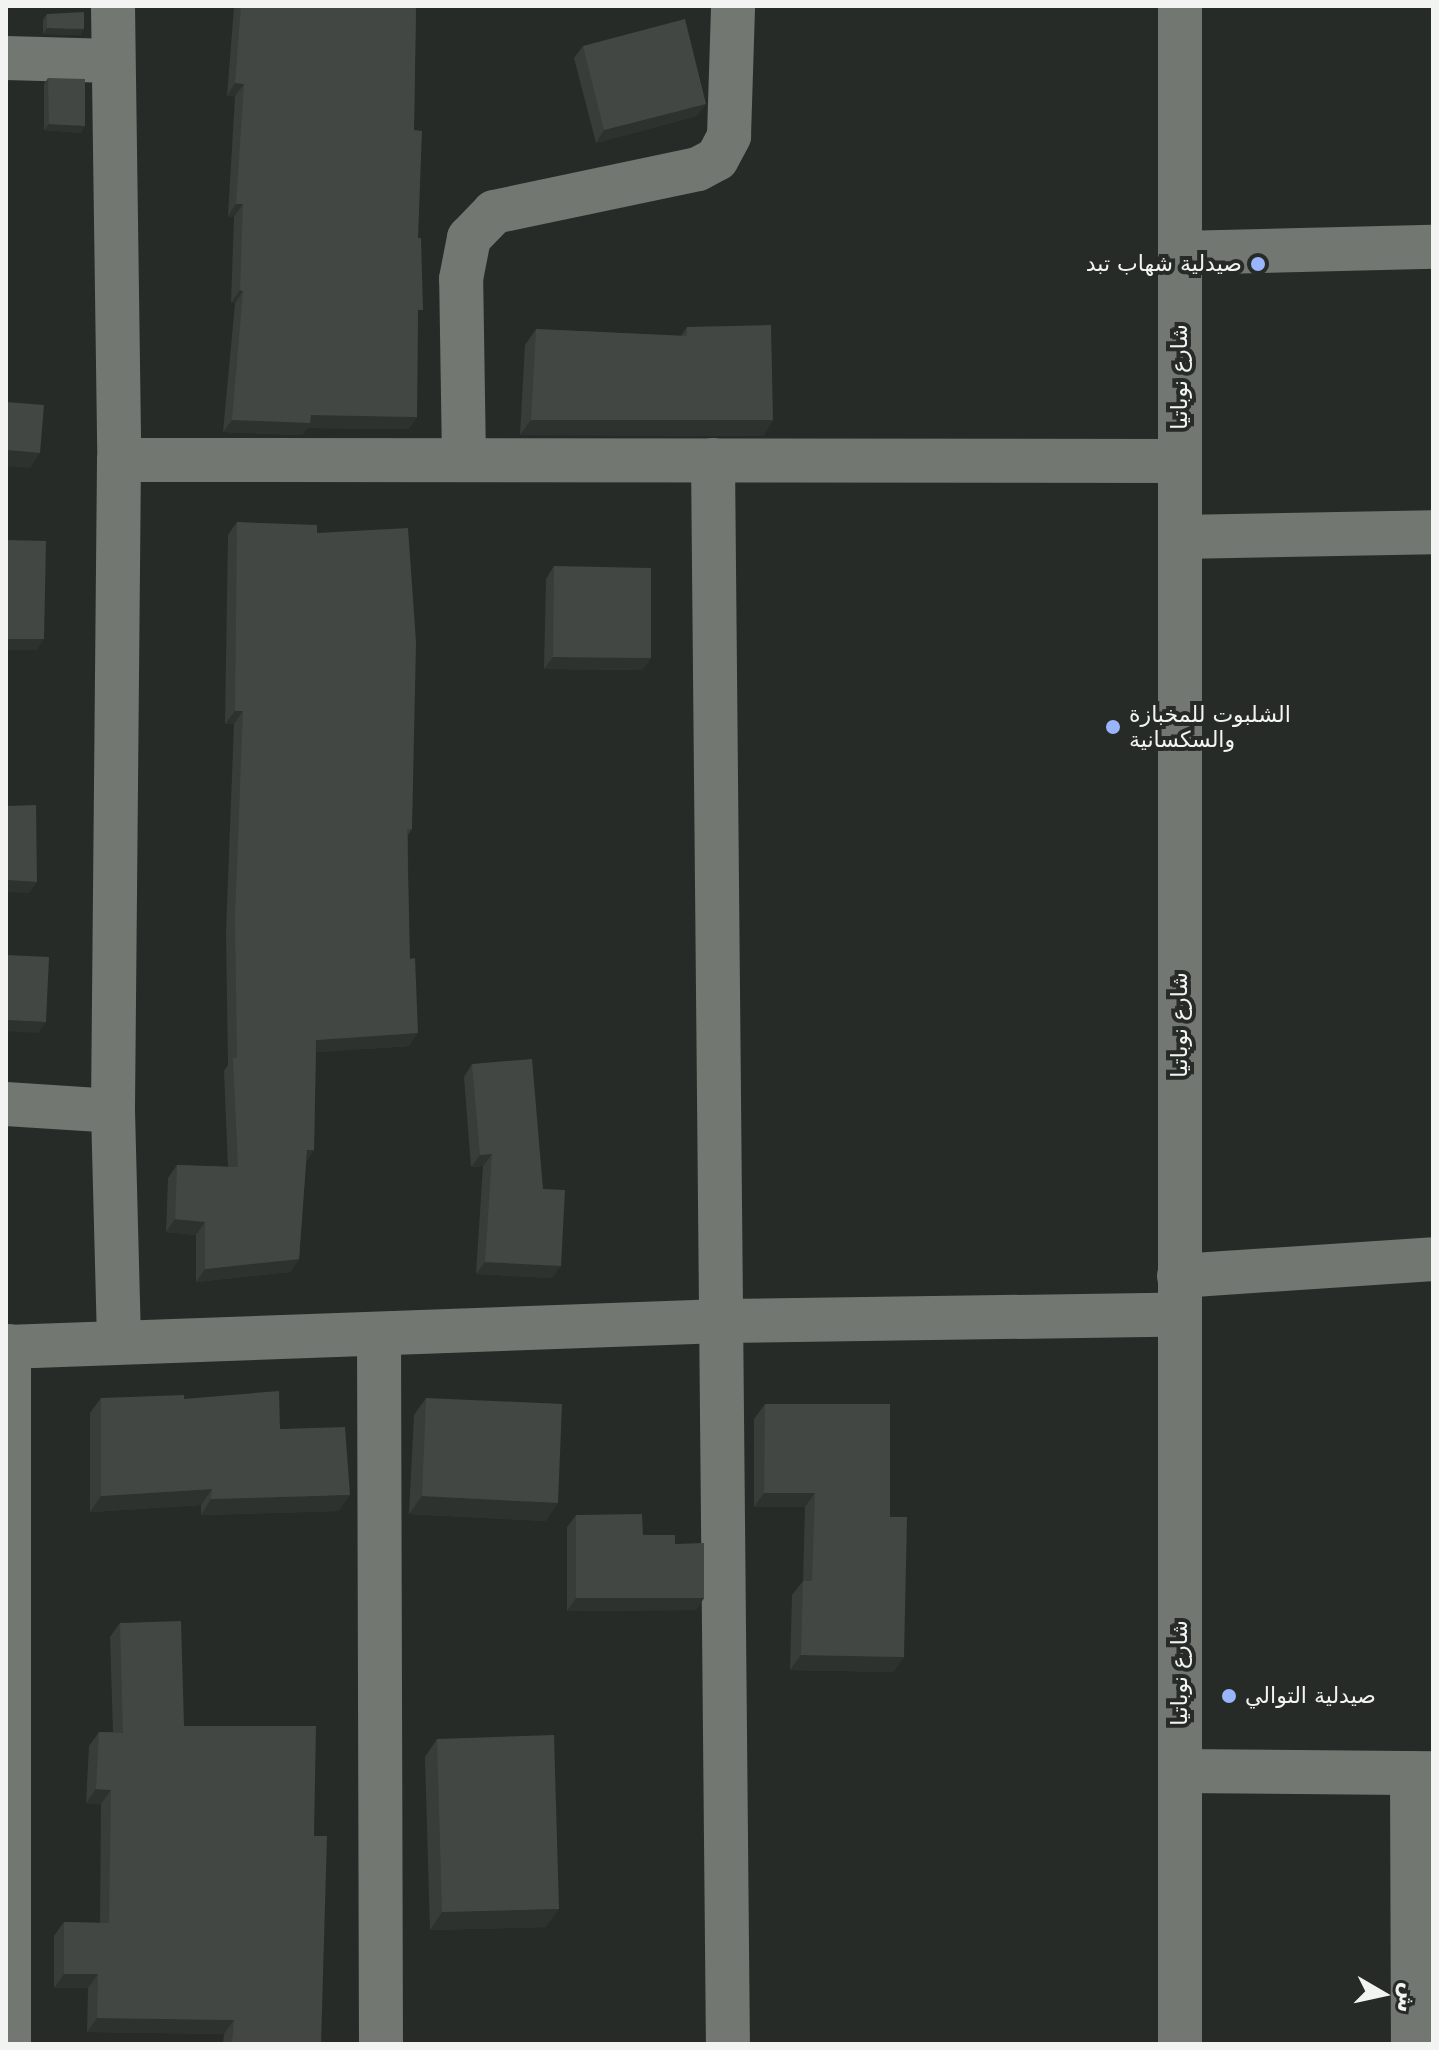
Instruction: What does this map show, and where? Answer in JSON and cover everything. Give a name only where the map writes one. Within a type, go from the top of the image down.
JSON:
[{"type":"street","points":[[113,6],[119,460],[113,1111],[119,1342]]},
{"type":"street","points":[[464,460],[461,279],[469,238],[494,212],[698,169],[717,159],[729,136],[733,6]]},
{"type":"street","name":"شارع نوباتيا","points":[[1180,6],[1180,2044]]},
{"type":"street","points":[[6,58],[113,61]]},
{"type":"street","points":[[1180,253],[1433,247]]},
{"type":"street","points":[[119,460],[1180,461]]},
{"type":"street","points":[[713,460],[728,2044]]},
{"type":"street","points":[[1180,537],[1433,532]]},
{"type":"street","points":[[6,1104],[113,1111]]},
{"type":"street","points":[[9,2044],[8,1346],[722,1321],[1180,1295],[1433,1259]]},
{"type":"street","points":[[379,1334],[381,2044]]},
{"type":"street","points":[[1180,1771],[1422,1773],[1413,2044]]},
{"type":"building","points":[[241,6],[416,6],[414,130],[422,131],[418,238],[421,238],[423,310],[418,310],[417,417],[311,415],[310,423],[232,420],[243,291],[240,290],[243,204],[236,204],[244,84],[235,83]]},
{"type":"building","points":[[84,12],[84,29],[47,28],[47,14]]},
{"type":"building","points":[[685,19],[706,104],[604,130],[583,46]]},
{"type":"building","points":[[48,78],[85,79],[85,126],[49,124]]},
{"type":"building","points":[[771,325],[773,420],[531,420],[536,329],[687,336],[687,327]]},
{"type":"building","points":[[6,402],[44,405],[40,453],[6,450]]},
{"type":"building","points":[[237,522],[317,525],[317,533],[408,528],[416,642],[412,829],[407,829],[410,959],[415,958],[418,1033],[316,1040],[314,1150],[307,1150],[299,1259],[205,1269],[205,1222],[175,1219],[177,1165],[238,1167],[233,1058],[237,1058],[235,918],[243,711],[235,711]]},
{"type":"building","points":[[6,540],[46,541],[44,639],[6,639]]},
{"type":"building","points":[[554,566],[651,568],[651,658],[553,657]]},
{"type":"building","points":[[36,805],[37,882],[6,880],[6,806]]},
{"type":"building","points":[[6,955],[49,957],[46,1022],[6,1020]]},
{"type":"building","points":[[532,1059],[543,1189],[565,1190],[561,1266],[485,1262],[492,1154],[480,1155],[472,1064]]},
{"type":"building","points":[[279,1391],[280,1429],[345,1427],[350,1495],[211,1499],[212,1489],[101,1496],[101,1398],[184,1395],[184,1399]]},
{"type":"building","points":[[426,1398],[562,1404],[558,1503],[422,1496]]},
{"type":"building","points":[[765,1404],[890,1404],[890,1517],[907,1517],[904,1657],[801,1655],[803,1581],[812,1581],[815,1493],[764,1493]]},
{"type":"building","points":[[642,1514],[643,1535],[675,1535],[675,1544],[704,1543],[704,1598],[576,1598],[576,1515]]},
{"type":"building","points":[[181,1621],[184,1726],[316,1726],[314,1836],[327,1836],[321,2044],[232,2044],[234,2020],[97,2018],[98,1974],[64,1974],[64,1922],[109,1923],[111,1790],[96,1789],[99,1732],[123,1733],[120,1623]]},
{"type":"building","points":[[554,1735],[559,1909],[442,1912],[437,1739]]},
{"type":"place","name":"صيدلية شهاب تبد","points":[[1258,264]]},
{"type":"place","name":"الشلبوت للمخبازة والسكسانية","points":[[1113,727]]},
{"type":"place","name":"صيدلية التوالي","points":[[1229,1696]]}]
